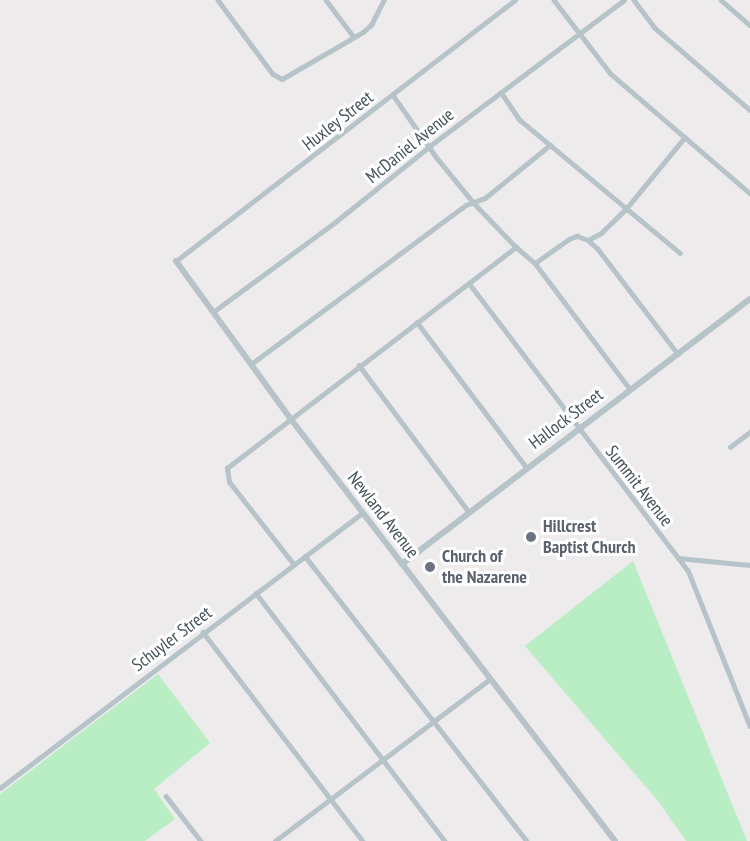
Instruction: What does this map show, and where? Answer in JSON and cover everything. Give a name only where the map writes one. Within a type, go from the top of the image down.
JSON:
[{"type":"street","points":[[218,0],[278,78],[287,78],[371,25],[384,0]]},
{"type":"street","points":[[326,0],[354,37]]},
{"type":"street","name":"Huxley Street","points":[[176,261],[515,0]]},
{"type":"street","points":[[555,0],[611,74],[750,193]]},
{"type":"street","name":"McDaniel Avenue","points":[[213,312],[352,210],[429,147],[624,0]]},
{"type":"street","points":[[634,0],[662,34],[750,110]]},
{"type":"street","points":[[720,0],[750,25]]},
{"type":"street","points":[[501,92],[520,120],[625,210],[632,213],[680,253]]},
{"type":"street","points":[[393,95],[429,147],[473,202],[516,248],[535,263],[630,389]]},
{"type":"street","points":[[588,240],[601,233],[625,210],[685,137]]},
{"type":"street","points":[[251,364],[473,202],[485,198],[550,146]]},
{"type":"street","points":[[535,263],[572,237],[588,240],[598,249],[678,354]]},
{"type":"street","points":[[294,565],[245,502],[226,473],[232,462],[516,248]]},
{"type":"street","name":"Newland Avenue","points":[[176,261],[290,418],[615,841]]},
{"type":"street","name":"Summit Avenue","points":[[469,283],[578,429],[688,570],[750,726]]},
{"type":"street","name":"Hallock Street","points":[[402,564],[750,299]]},
{"type":"street","points":[[417,322],[527,468]]},
{"type":"street","points":[[359,365],[469,512]]},
{"type":"street","points":[[730,447],[750,432]]},
{"type":"street","name":"Schuyler Street","points":[[0,788],[362,513]]},
{"type":"street","points":[[305,556],[527,841]]},
{"type":"street","points":[[678,558],[750,565]]},
{"type":"street","points":[[256,593],[445,841]]},
{"type":"street","points":[[203,632],[363,841]]},
{"type":"street","points":[[279,840],[490,679]]},
{"type":"street","points":[[166,796],[201,841]]},
{"type":"green space","points":[[633,561],[747,841],[686,841],[658,801],[525,646]]},
{"type":"green space","points":[[158,674],[210,743],[154,789],[175,819],[145,841],[0,841],[0,794]]},
{"type":"place","name":"Hillcrest Baptist Church","points":[[531,537]]},
{"type":"place","name":"Church of the Nazarene","points":[[430,567]]}]
